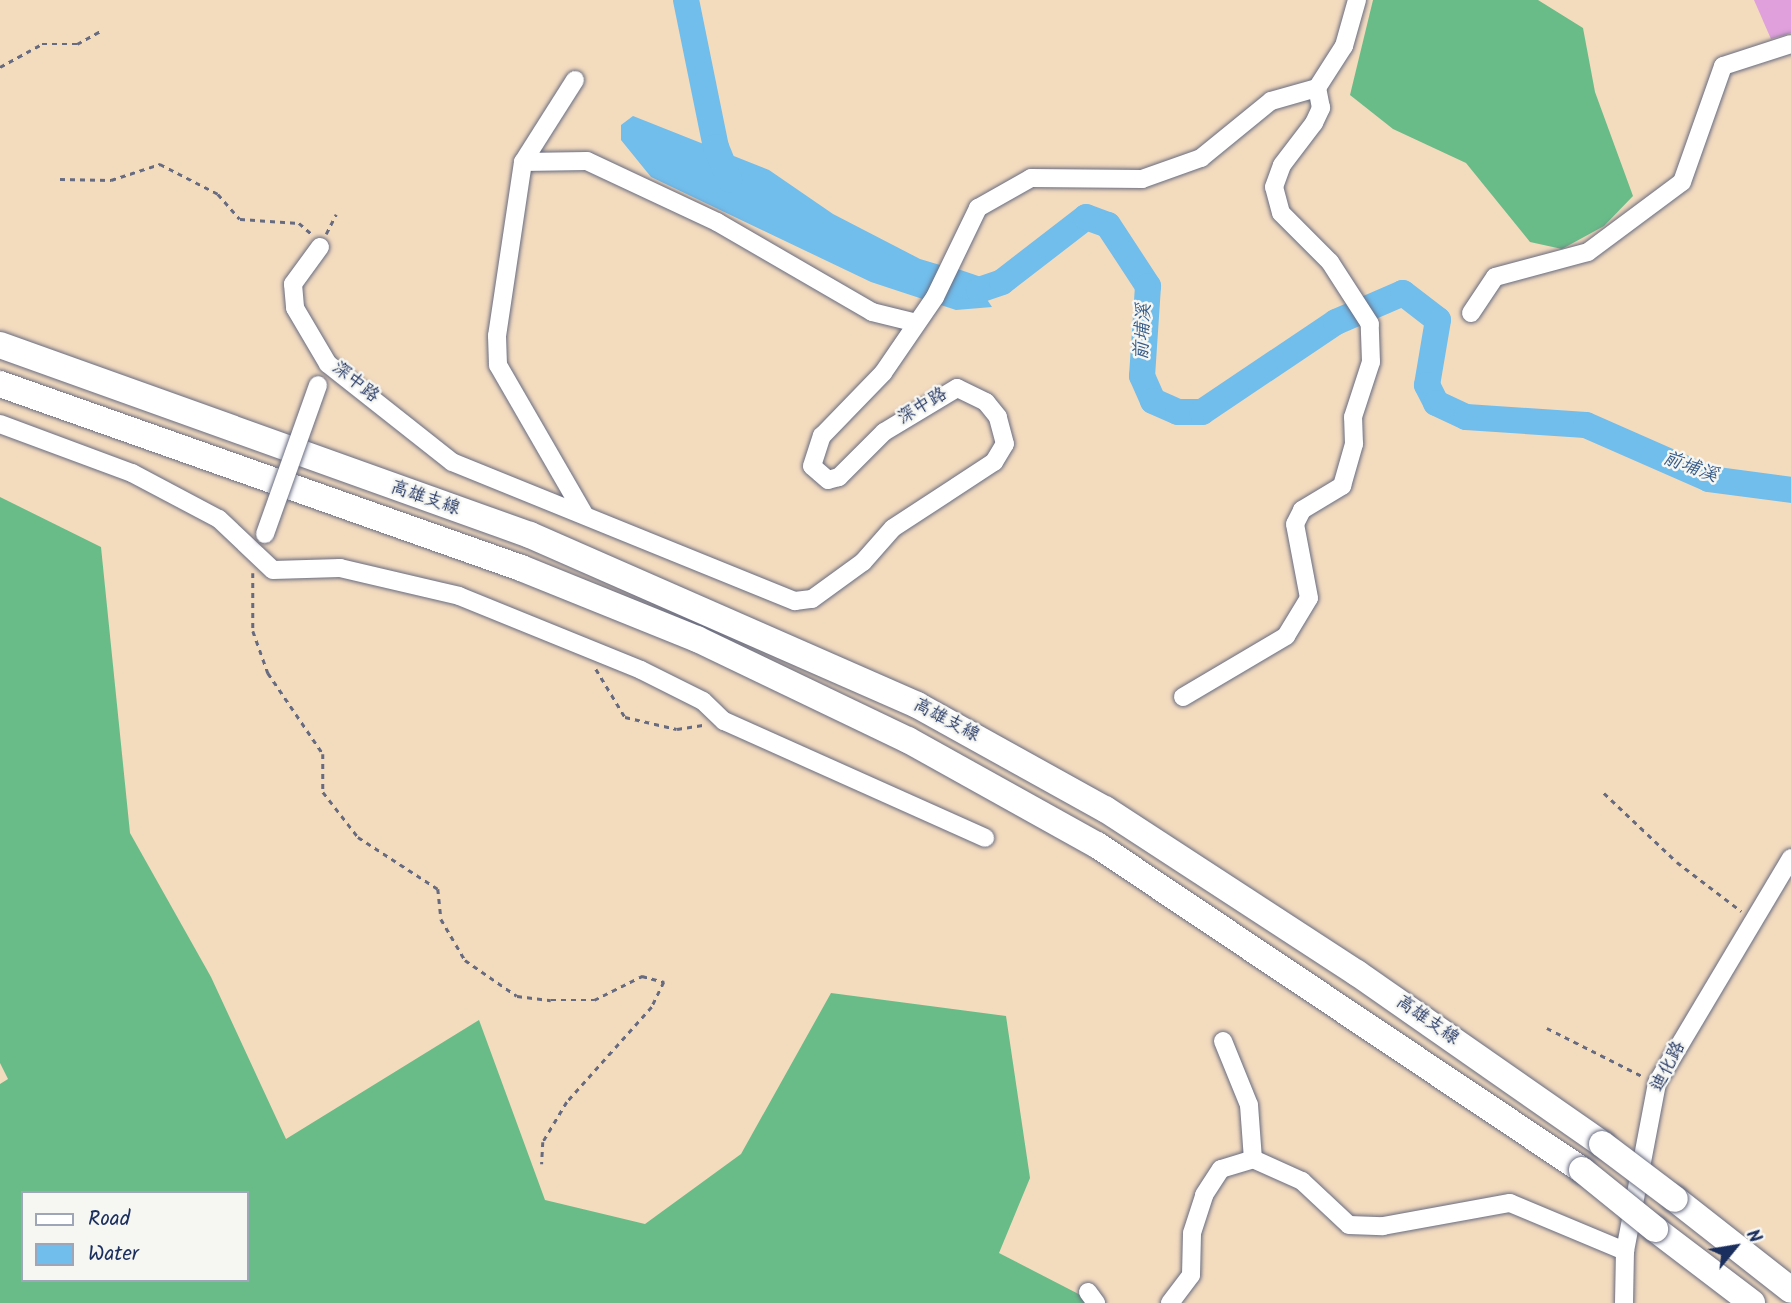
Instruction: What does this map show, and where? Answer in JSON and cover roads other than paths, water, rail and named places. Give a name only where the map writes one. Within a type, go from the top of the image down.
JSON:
[{"type":"highway","name":"高雄支線","points":[[0,345],[530,535],[917,705],[1105,809],[1357,973],[1602,1144],[1791,1290]]},
{"type":"highway","name":"高雄支線","points":[[0,384],[534,573],[696,639],[908,740],[1097,845],[1582,1170],[1752,1303]]},
{"type":"street","points":[[1183,697],[1286,636],[1309,598],[1294,524],[1302,510],[1342,486],[1354,444],[1353,417],[1371,362],[1370,324],[1353,295],[1281,214],[1274,187],[1282,165],[1314,123],[1321,108],[1317,88],[1344,46],[1357,0]]},
{"type":"street","points":[[1471,313],[1495,277],[1588,252],[1682,182],[1723,66],[1791,44]]},
{"type":"street","points":[[575,80],[523,162],[496,336],[498,365],[584,514]]},
{"type":"street","name":"深中路","points":[[320,247],[293,284],[295,308],[328,364],[452,462],[795,601],[812,599],[863,562],[893,528],[994,462],[1004,444],[998,417],[986,402],[957,388],[884,432],[839,477],[828,480],[812,466],[822,436],[883,373],[917,323],[978,208],[1011,186],[1031,178],[1164,174],[1201,158],[1271,102],[1317,88]]},
{"type":"street","points":[[523,162],[587,161],[717,222],[872,312],[917,323]]},
{"type":"street","points":[[256,561],[318,385],[328,364]]},
{"type":"street","points":[[0,424],[132,473],[219,519],[256,561],[272,570],[340,568],[418,581],[704,701],[724,721],[985,838]]},
{"type":"street","name":"迪化路","points":[[1625,1303],[1625,1251],[1657,1083],[1791,858]]},
{"type":"street","points":[[1223,1041],[1249,1105],[1253,1160]]},
{"type":"street","points":[[1170,1303],[1191,1275],[1192,1233],[1204,1195],[1221,1169],[1253,1160],[1303,1181],[1349,1225],[1383,1226],[1510,1203],[1625,1251]]},
{"type":"water","points":[[633,116],[769,170],[833,214],[920,259],[970,274],[992,307],[956,310],[871,282],[651,177],[621,140],[621,125]]},
{"type":"waterway","name":"前埔溪","points":[[686,0],[716,147],[729,180]]},
{"type":"waterway","name":"前埔溪","points":[[947,279],[979,290],[1002,282],[1086,217],[1108,225],[1148,286],[1142,376],[1153,401],[1178,412],[1202,412],[1336,322],[1403,293],[1438,320],[1427,385],[1436,403],[1466,417],[1586,425],[1709,479],[1791,490]]}]
